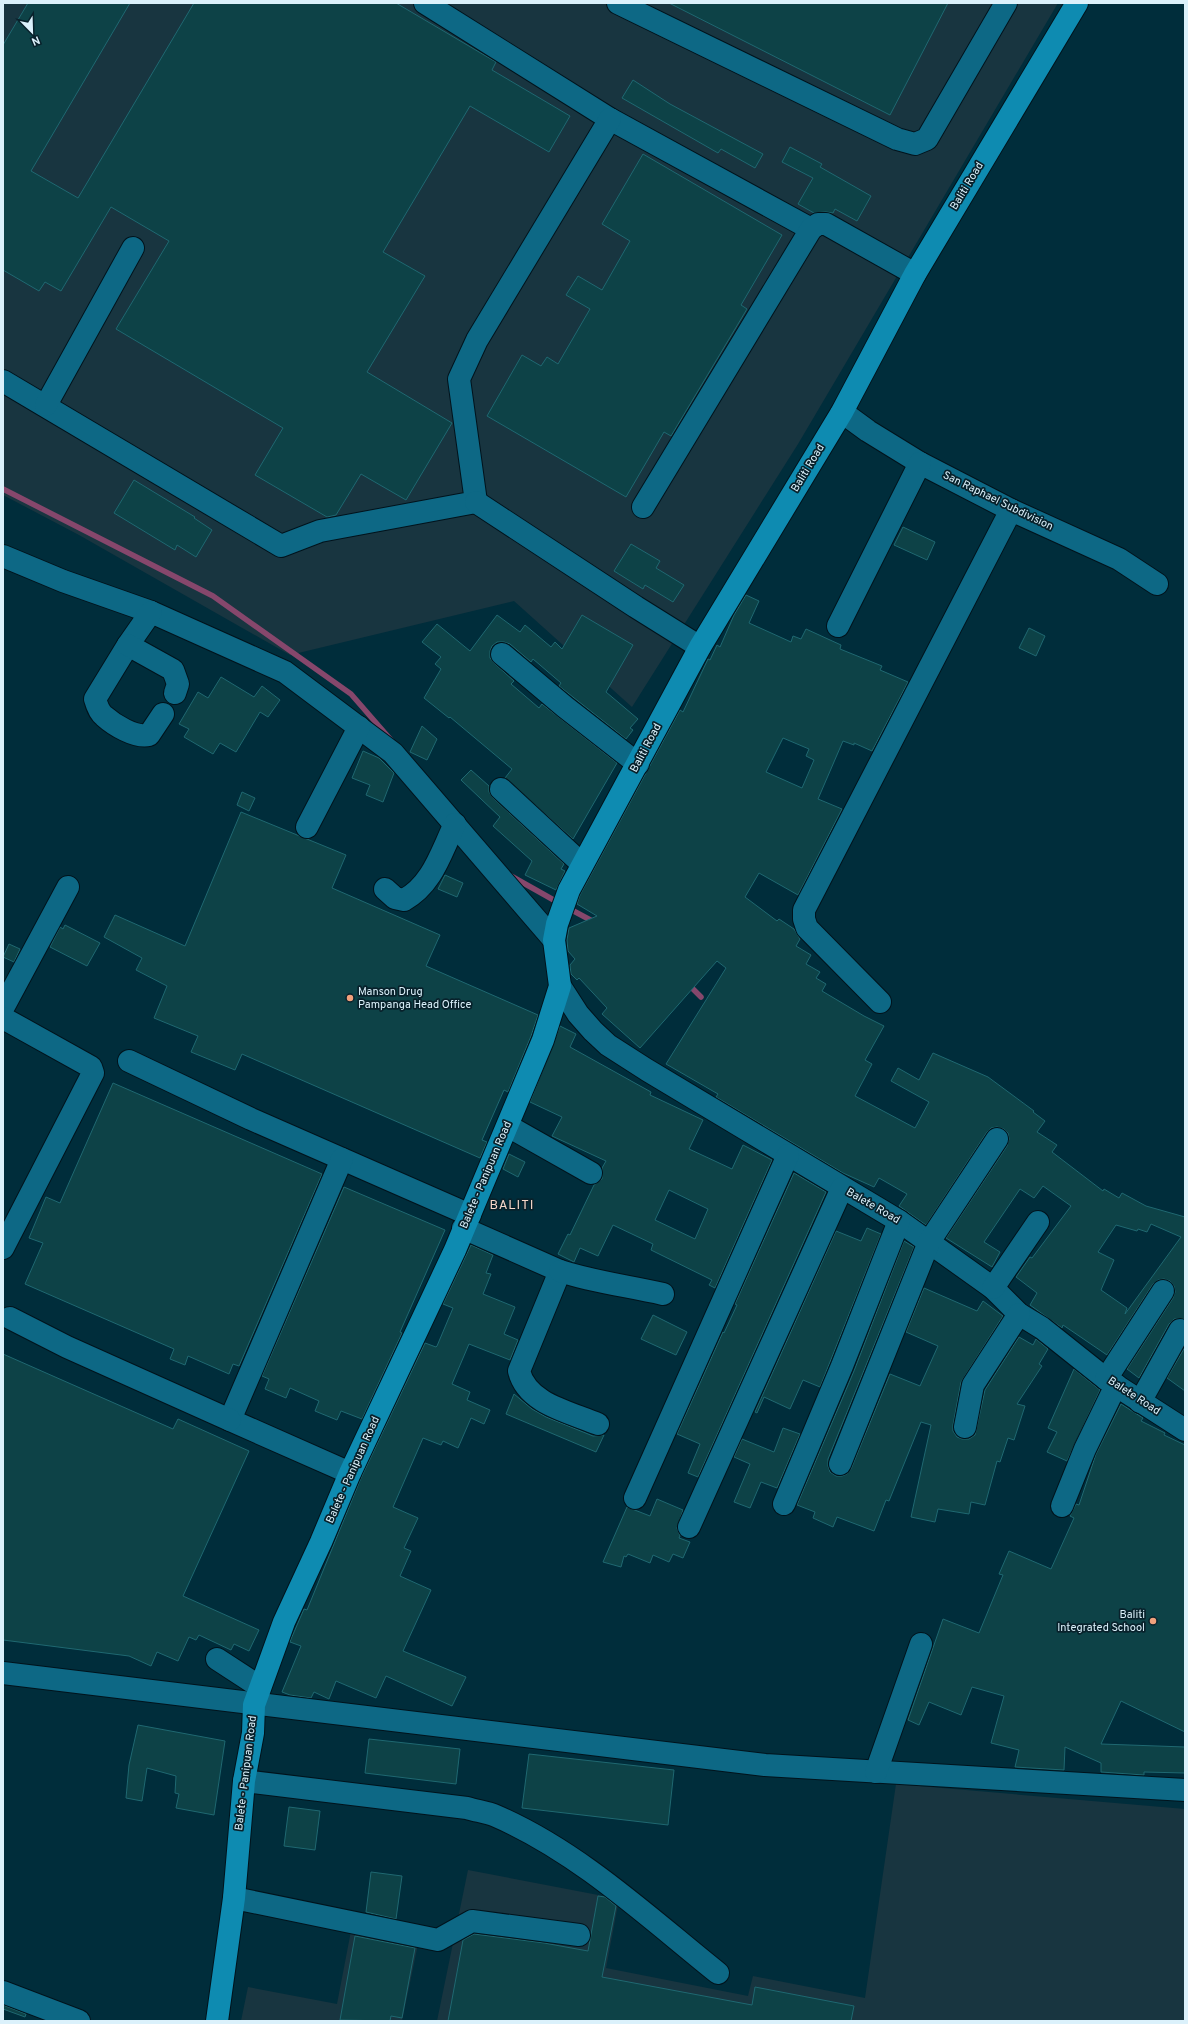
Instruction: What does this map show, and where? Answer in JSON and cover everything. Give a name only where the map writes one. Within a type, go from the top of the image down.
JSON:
[{"type":"main road","name":"Baliti Road","points":[[555,932],[569,890],[582,864],[638,764],[700,647],[842,412],[915,274],[1077,3]]},
{"type":"main road","name":"Balete - Panipuan Road","points":[[217,2021],[234,1898],[244,1781],[253,1733],[257,1696],[284,1622],[321,1542],[350,1472],[466,1222],[508,1126],[543,1040],[560,986],[555,932]]},
{"type":"street","points":[[425,3],[610,118],[670,153],[811,229]]},
{"type":"street","points":[[618,3],[897,139],[915,144],[926,139],[1006,3]]},
{"type":"street","points":[[476,502],[459,379],[477,340],[610,118]]},
{"type":"street","points":[[644,507],[811,229],[818,224],[826,224],[915,274]]},
{"type":"street","points":[[46,405],[133,248]]},
{"type":"street","points":[[3,381],[46,405],[281,546],[320,531],[476,502],[636,608],[700,647]]},
{"type":"street","name":"San Raphael Subdivision","points":[[842,412],[868,431],[920,463],[1011,510],[1119,559],[1158,584]]},
{"type":"street","points":[[838,626],[920,463]]},
{"type":"street","points":[[880,1002],[807,928],[804,919],[804,910],[1011,510]]},
{"type":"street","points":[[3,556],[63,581],[151,612],[285,672],[393,753],[455,824],[555,932]]},
{"type":"street","points":[[151,612],[128,645],[95,699],[97,708],[103,716],[134,735],[149,735],[163,714]]},
{"type":"street","points":[[128,645],[173,670],[178,684],[175,693]]},
{"type":"street","points":[[502,654],[565,707],[638,764]]},
{"type":"street","points":[[307,827],[359,727]]},
{"type":"street","points":[[501,789],[582,864]]},
{"type":"street","points":[[385,888],[395,898],[404,900],[416,894],[428,881],[455,824]]},
{"type":"street","points":[[3,1008],[68,887]]},
{"type":"street","name":"Balete Road","points":[[560,986],[578,1014],[608,1045],[842,1188],[899,1220],[993,1288],[1018,1314],[1042,1328],[1111,1382],[1185,1430]]},
{"type":"street","points":[[3,1018],[91,1067],[93,1074],[3,1248]]},
{"type":"street","points":[[129,1061],[342,1159],[560,1270],[588,1280],[619,1284],[663,1294]]},
{"type":"street","points":[[508,1126],[591,1173]]},
{"type":"street","points":[[840,1464],[929,1242],[997,1139]]},
{"type":"street","points":[[635,1498],[788,1155]]},
{"type":"street","points":[[230,1420],[342,1159]]},
{"type":"street","points":[[689,1526],[842,1188]]},
{"type":"street","points":[[784,1504],[842,1366],[899,1220]]},
{"type":"street","points":[[993,1288],[1038,1222]]},
{"type":"street","points":[[560,1270],[519,1371],[521,1379],[537,1398],[598,1424]]},
{"type":"street","points":[[1062,1506],[1111,1382],[1163,1291]]},
{"type":"street","points":[[964,1427],[973,1385],[1018,1314]]},
{"type":"street","points":[[10,1318],[66,1347],[350,1472]]},
{"type":"street","points":[[1140,1402],[1180,1330]]},
{"type":"street","points":[[876,1772],[921,1644]]},
{"type":"street","points":[[217,1659],[257,1696]]},
{"type":"street","points":[[3,1673],[257,1696],[758,1764],[1185,1790]]},
{"type":"street","points":[[244,1781],[467,1808],[495,1816],[531,1834],[594,1874],[718,1973]]},
{"type":"street","points":[[234,1898],[438,1940],[472,1921],[579,1935]]},
{"type":"street","points":[[3,1992],[79,2021]]},
{"type":"shaded area","points":[[3,3],[1058,3],[798,444],[632,707],[514,601],[290,655],[79,535],[3,495]]},
{"type":"shaded area","points":[[896,1784],[1185,1809],[1185,2021],[437,2021],[468,1870],[619,1899],[606,1968],[748,1996],[753,1976],[865,1998]]},
{"type":"shaded area","points":[[351,1931],[418,1944],[402,2021],[241,2021],[248,1987],[337,2004]]},
{"type":"building","points":[[28,3],[130,3],[31,171],[78,198],[194,3],[396,3],[496,62],[492,70],[570,116],[549,152],[470,106],[383,252],[425,276],[367,372],[452,423],[406,500],[361,474],[336,515],[327,517],[255,475],[283,428],[116,329],[169,241],[111,207],[61,291],[45,282],[39,291],[3,270],[3,45]]},
{"type":"building","points":[[669,3],[948,3],[890,115]]},
{"type":"building","points":[[633,80],[670,104],[763,154],[755,168],[721,149],[718,153],[622,98]]},
{"type":"building","points":[[790,147],[822,164],[820,167],[871,196],[857,221],[835,209],[833,213],[814,213],[798,204],[813,178],[782,162]]},
{"type":"building","points":[[643,154],[782,235],[741,305],[747,309],[671,436],[664,432],[626,497],[487,416],[522,355],[541,366],[547,357],[558,364],[590,309],[566,295],[578,276],[602,290],[630,241],[602,224]]},
{"type":"building","points":[[134,480],[195,517],[194,518],[212,530],[196,557],[177,545],[175,550],[114,513]]},
{"type":"building","points":[[903,527],[935,542],[927,560],[894,545]]},
{"type":"building","points":[[631,544],[660,561],[656,568],[684,585],[673,602],[645,585],[643,589],[614,571]]},
{"type":"building","points":[[746,595],[759,601],[749,623],[791,642],[793,636],[801,639],[806,629],[841,645],[840,649],[882,666],[880,670],[908,682],[872,751],[854,743],[854,745],[843,741],[818,799],[842,809],[798,895],[759,873],[745,897],[777,921],[779,919],[794,929],[800,939],[796,946],[811,955],[806,964],[820,972],[816,978],[826,984],[822,991],[884,1026],[865,1060],[872,1064],[855,1096],[915,1128],[929,1102],[891,1081],[898,1068],[919,1080],[933,1053],[988,1077],[1034,1111],[1033,1112],[1045,1121],[1037,1132],[1057,1145],[1052,1152],[1103,1191],[1104,1189],[1119,1198],[1122,1193],[1146,1206],[1185,1217],[1185,1319],[1174,1319],[1169,1324],[1139,1378],[1127,1369],[1173,1298],[1175,1292],[1174,1286],[1170,1281],[1164,1279],[1158,1280],[1153,1284],[1107,1355],[1063,1325],[1062,1328],[1030,1305],[1037,1293],[1016,1277],[1071,1206],[1043,1186],[1034,1198],[1020,1189],[984,1242],[1000,1252],[992,1267],[946,1238],[1007,1146],[1009,1139],[1008,1133],[1004,1129],[997,1127],[991,1128],[987,1132],[926,1225],[899,1206],[907,1194],[879,1178],[874,1187],[843,1173],[716,1097],[718,1094],[666,1064],[726,968],[717,961],[640,1048],[602,1014],[607,1008],[579,978],[577,980],[571,974],[570,965],[575,959],[568,951],[567,940],[569,928],[597,916],[577,904],[580,895],[680,710],[683,712],[708,659],[710,660],[717,645],[720,647],[734,615]],"holes":[[[783,738],[809,749],[806,756],[814,760],[802,788],[766,772]],[[1151,1224],[1181,1237],[1125,1314],[1127,1308],[1101,1290],[1114,1260],[1098,1252],[1116,1225],[1137,1231],[1138,1229],[1147,1232]]]},
{"type":"building","points":[[497,615],[520,632],[525,625],[551,647],[555,642],[562,649],[582,615],[633,645],[606,692],[638,719],[630,728],[633,730],[626,739],[559,686],[561,683],[533,659],[531,662],[510,644],[497,642],[492,646],[490,651],[490,658],[494,663],[514,681],[511,684],[539,708],[542,704],[617,763],[573,839],[505,778],[512,769],[450,717],[449,718],[424,698],[441,669],[435,664],[441,657],[422,642],[437,624],[470,651]]},
{"type":"building","points":[[1029,628],[1045,636],[1036,656],[1019,648]]},
{"type":"building","points":[[221,677],[254,697],[262,686],[280,700],[268,717],[260,712],[236,752],[220,743],[213,754],[184,737],[189,729],[179,724],[198,692],[208,698]]},
{"type":"building","points":[[422,726],[437,739],[427,760],[410,752]]},
{"type":"building","points":[[363,751],[379,758],[394,773],[383,802],[366,795],[370,785],[352,778]]},
{"type":"building","points":[[471,770],[489,786],[489,792],[493,798],[564,864],[561,869],[565,871],[556,890],[525,875],[532,861],[493,826],[500,817],[461,780]]},
{"type":"building","points":[[242,792],[255,798],[249,811],[237,805]]},
{"type":"building","points":[[241,812],[346,855],[332,888],[440,935],[426,966],[538,1015],[508,1092],[504,1090],[482,1140],[487,1142],[480,1158],[242,1054],[235,1070],[191,1052],[198,1036],[154,1018],[167,986],[136,970],[142,958],[104,937],[115,915],[185,946]]},
{"type":"building","points":[[445,875],[463,883],[457,897],[438,889]]},
{"type":"building","points":[[65,925],[100,943],[87,966],[50,947],[60,927],[63,929]]},
{"type":"building","points":[[9,944],[20,949],[14,962],[3,957]]},
{"type":"building","points":[[560,1026],[576,1034],[570,1047],[651,1092],[650,1095],[703,1120],[689,1149],[732,1169],[743,1145],[772,1160],[715,1288],[709,1285],[712,1280],[651,1250],[653,1244],[613,1225],[598,1256],[580,1248],[574,1262],[558,1254],[568,1234],[570,1235],[594,1185],[602,1179],[602,1168],[606,1161],[552,1136],[562,1117],[530,1102]],"holes":[[[669,1190],[708,1209],[695,1239],[655,1220]]]},
{"type":"building","points":[[113,1083],[322,1174],[239,1366],[233,1364],[229,1374],[188,1356],[185,1365],[170,1359],[174,1349],[25,1284],[43,1243],[29,1238],[46,1197],[60,1203]]},
{"type":"building","points":[[509,1154],[525,1162],[518,1177],[503,1169]]},
{"type":"building","points":[[794,1173],[826,1192],[698,1477],[688,1473],[700,1444],[677,1434],[723,1332],[724,1333],[737,1305],[735,1304]]},
{"type":"building","points":[[344,1187],[445,1230],[400,1332],[402,1333],[362,1419],[341,1411],[337,1420],[315,1411],[319,1401],[290,1388],[286,1398],[265,1389],[269,1379],[262,1376]]},
{"type":"building","points":[[867,1228],[881,1234],[820,1387],[803,1380],[790,1409],[764,1397],[757,1413],[755,1412],[836,1231],[861,1241]]},
{"type":"building","points":[[904,1241],[914,1247],[828,1459],[830,1472],[836,1476],[842,1476],[847,1474],[851,1469],[890,1374],[920,1386],[938,1346],[906,1332],[924,1288],[977,1311],[983,1301],[1003,1316],[961,1382],[953,1425],[953,1431],[957,1437],[969,1439],[975,1435],[985,1390],[1019,1337],[1033,1345],[1036,1339],[1048,1349],[1039,1364],[1042,1366],[1017,1404],[1025,1406],[1014,1440],[1008,1438],[1000,1462],[997,1461],[985,1505],[971,1502],[969,1514],[938,1509],[935,1522],[911,1517],[931,1425],[921,1422],[889,1501],[886,1500],[874,1531],[837,1517],[833,1527],[813,1518],[815,1512],[797,1505],[854,1371]]},
{"type":"building","points":[[471,1245],[493,1255],[486,1273],[491,1274],[483,1294],[515,1307],[504,1334],[518,1340],[510,1360],[469,1344],[452,1384],[470,1392],[467,1400],[490,1410],[484,1424],[471,1418],[458,1448],[443,1441],[441,1445],[423,1438],[393,1507],[418,1518],[404,1548],[411,1551],[400,1576],[431,1590],[403,1651],[466,1677],[452,1706],[386,1676],[376,1698],[336,1681],[329,1699],[314,1692],[311,1698],[290,1695],[282,1692],[301,1646],[290,1642],[291,1639],[304,1609],[307,1610],[361,1478],[425,1343],[436,1347],[437,1346],[453,1308],[443,1304]]},
{"type":"building","points":[[653,1315],[687,1332],[676,1355],[641,1339]]},
{"type":"building","points":[[1185,1347],[1185,1391],[1167,1378]]},
{"type":"building","points":[[3,1354],[173,1429],[178,1419],[249,1451],[183,1596],[259,1630],[249,1651],[234,1644],[231,1650],[199,1635],[196,1640],[189,1637],[178,1661],[157,1652],[151,1666],[129,1656],[3,1640]]},
{"type":"building","points":[[1074,1369],[1100,1390],[1067,1461],[1047,1452],[1057,1432],[1048,1428]]},
{"type":"building","points":[[514,1394],[532,1409],[546,1417],[593,1436],[604,1435],[596,1452],[506,1414]]},
{"type":"building","points":[[1121,1404],[1143,1418],[1141,1421],[1165,1433],[1164,1435],[1185,1445],[1185,1732],[1121,1701],[1101,1744],[1185,1747],[1185,1773],[1144,1772],[1144,1775],[1101,1772],[1101,1763],[1065,1747],[1064,1770],[1015,1767],[1019,1750],[991,1743],[1004,1696],[972,1687],[961,1715],[929,1702],[919,1725],[908,1720],[943,1619],[979,1633],[1003,1575],[999,1574],[1009,1551],[1051,1569],[1074,1518],[1070,1516],[1076,1504],[1079,1505],[1096,1454]]},
{"type":"building","points":[[783,1428],[800,1434],[777,1488],[761,1482],[750,1508],[734,1502],[750,1464],[734,1457],[742,1439],[774,1452]]},
{"type":"building","points":[[657,1499],[683,1510],[677,1528],[680,1536],[679,1538],[690,1542],[683,1558],[673,1554],[669,1562],[653,1555],[650,1563],[628,1554],[626,1557],[624,1556],[621,1567],[603,1562],[627,1507],[650,1516]]},
{"type":"building","points":[[138,1725],[225,1741],[214,1815],[176,1808],[179,1794],[175,1793],[176,1776],[147,1768],[142,1801],[126,1798],[129,1765]]},
{"type":"building","points":[[369,1739],[460,1749],[456,1784],[365,1773]]},
{"type":"building","points":[[529,1754],[674,1770],[668,1825],[522,1808]]},
{"type":"building","points":[[289,1807],[320,1811],[315,1850],[284,1846]]},
{"type":"building","points":[[371,1872],[402,1876],[396,1919],[366,1912]]},
{"type":"building","points":[[598,1896],[605,1897],[616,1906],[602,1977],[752,2005],[755,1987],[854,2006],[851,2021],[448,2021],[463,1940],[474,1934],[544,1943],[588,1951]]},
{"type":"building","points":[[355,1936],[415,1948],[402,2018],[391,2016],[390,2021],[340,2020]]},
{"type":"building","points":[[3,2005],[26,2014],[25,2017],[3,2009]]},
{"type":"waterway","points":[[3,489],[213,596],[351,694],[391,740]]},
{"type":"waterway","points":[[511,876],[559,903]]},
{"type":"waterway","points":[[568,908],[596,923]]},
{"type":"waterway","points":[[687,983],[701,997]]},
{"type":"place","name":"Manson Drug Pampanga Head Office","points":[[350,998]]},
{"type":"place","name":"Baliti Integrated School","points":[[1153,1621]]},
{"type":"district","name":"BALITI","points":[[512,1206]]}]
